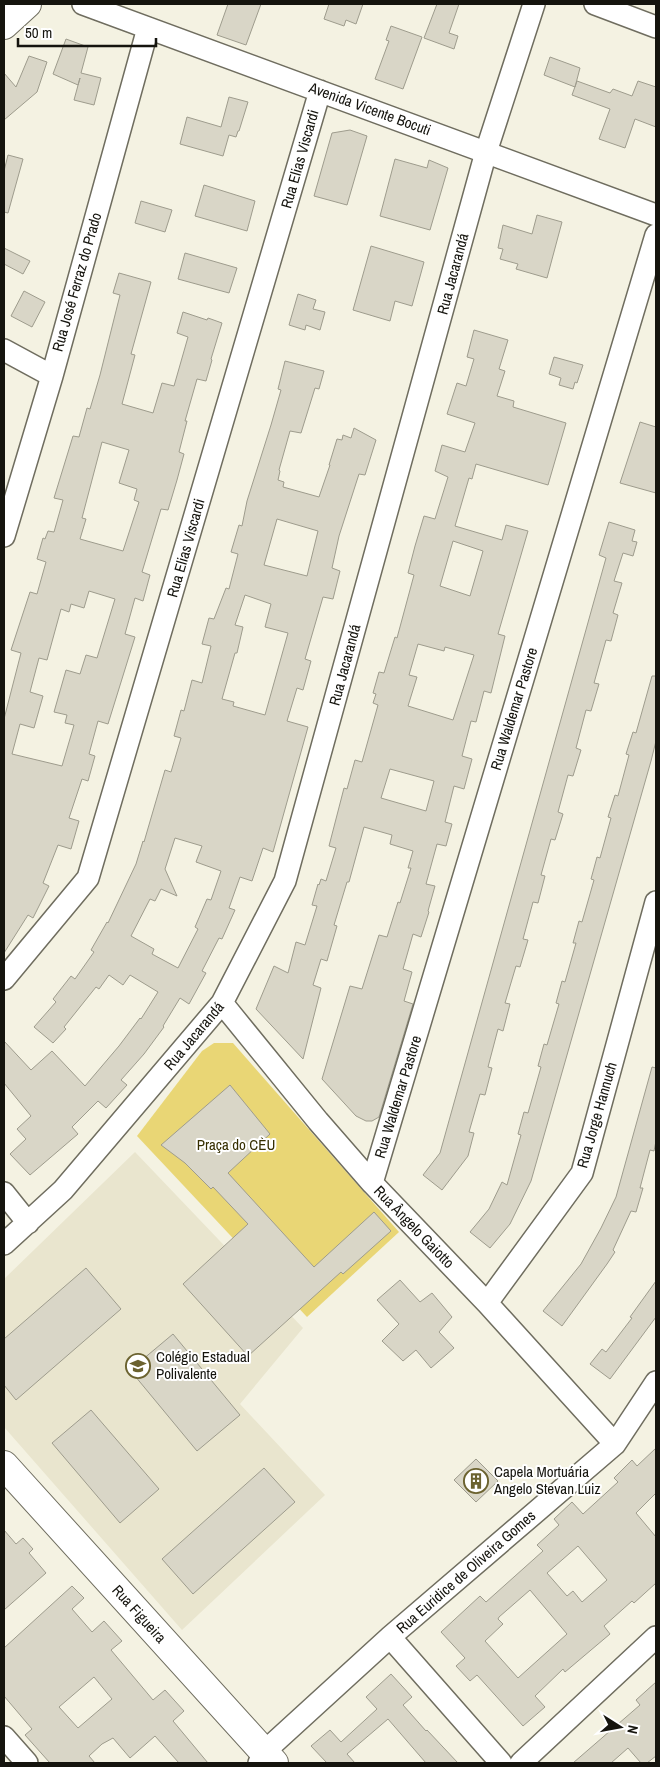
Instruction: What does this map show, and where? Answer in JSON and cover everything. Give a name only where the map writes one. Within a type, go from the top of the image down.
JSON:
[{"type":"street","points":[[4,25],[27,4]]},
{"type":"street","name":"Avenida Vicente Bocuti","points":[[83,4],[656,216]]},
{"type":"street","name":"Rua Jacarandá","points":[[4,1244],[63,1190],[222,1003],[286,881],[486,152],[534,4]]},
{"type":"street","points":[[595,4],[656,27]]},
{"type":"street","name":"Rua José Ferraz do Prado","points":[[4,536],[8,510],[52,376],[148,28]]},
{"type":"street","name":"Rua Elias Viscardi","points":[[4,979],[88,878],[320,91]]},
{"type":"street","name":"Rua Waldemar Pastore","points":[[372,1183],[656,235]]},
{"type":"street","points":[[4,350],[52,376]]},
{"type":"street","name":"Rua Jorge Hannuch","points":[[487,1303],[582,1173],[656,902]]},
{"type":"street","name":"Rua Ângelo Gaiotto","points":[[222,1003],[318,1121],[372,1183],[487,1303],[615,1444]]},
{"type":"street","points":[[4,1193],[28,1223]]},
{"type":"street","name":"Rua Euridice de Oliveira Gomes","points":[[265,1760],[390,1637],[615,1444],[656,1382]]},
{"type":"street","name":"Rua Figueira","points":[[4,1465],[265,1760]]},
{"type":"street","points":[[390,1637],[501,1763]]},
{"type":"street","points":[[522,1763],[656,1637]]},
{"type":"street","points":[[4,1737],[27,1763]]},
{"type":"shaded area","name":"Colégio Estadual Polivalente","points":[[135,1152],[303,1328],[240,1404],[325,1495],[182,1630],[4,1427],[4,1279]]},
{"type":"green space","name":"Praça do CÈU","points":[[214,1043],[233,1043],[399,1232],[307,1317],[137,1136],[202,1051]]},
{"type":"building","points":[[228,4],[261,4],[246,45],[217,35]]},
{"type":"building","points":[[329,4],[363,4],[356,24],[346,20],[344,26],[324,19]]},
{"type":"building","points":[[437,4],[459,4],[449,33],[458,36],[454,49],[424,38]]},
{"type":"building","points":[[391,26],[422,37],[403,89],[375,79],[389,41],[386,40]]},
{"type":"building","points":[[66,39],[88,47],[81,73],[101,78],[94,105],[74,100],[80,78],[78,85],[53,74]]},
{"type":"building","points":[[29,56],[47,62],[37,92],[4,120],[4,73],[16,87]]},
{"type":"building","points":[[550,57],[580,68],[575,87],[544,75]]},
{"type":"building","points":[[577,81],[610,93],[613,89],[632,96],[638,81],[656,87],[656,127],[635,119],[625,148],[599,139],[610,109],[572,95]]},
{"type":"building","points":[[229,97],[248,102],[239,131],[236,137],[229,135],[223,156],[180,144],[187,117],[221,127]]},
{"type":"building","points":[[350,130],[367,136],[347,205],[314,196],[332,133]]},
{"type":"building","points":[[8,155],[23,159],[8,213],[4,212],[4,171]]},
{"type":"building","points":[[395,159],[427,168],[429,160],[448,168],[430,230],[380,216]]},
{"type":"building","points":[[204,185],[255,201],[247,231],[195,216]]},
{"type":"building","points":[[141,201],[172,210],[165,232],[135,223]]},
{"type":"building","points":[[537,215],[562,222],[547,278],[516,269],[518,264],[500,259],[503,249],[498,248],[503,225],[532,234]]},
{"type":"building","points":[[371,246],[424,262],[412,306],[395,301],[390,321],[353,310]]},
{"type":"building","points":[[4,248],[30,261],[23,274],[4,264]]},
{"type":"building","points":[[185,253],[237,268],[229,293],[178,279]]},
{"type":"building","points":[[119,273],[151,282],[131,354],[135,355],[122,404],[153,413],[162,383],[174,386],[188,337],[177,333],[183,312],[222,323],[206,381],[197,379],[185,421],[187,421],[179,452],[184,454],[177,480],[168,510],[161,509],[142,572],[150,575],[143,601],[135,598],[125,634],[135,637],[108,724],[98,721],[89,754],[95,756],[88,781],[82,779],[69,818],[79,821],[71,849],[58,845],[43,883],[49,886],[33,918],[28,915],[4,953],[4,719],[21,653],[11,650],[30,592],[37,594],[46,562],[37,559],[43,538],[45,539],[48,531],[54,532],[63,500],[54,498],[73,436],[79,437],[87,408],[90,409],[100,375],[120,295],[113,293]],"holes":[[[102,442],[129,450],[119,483],[137,489],[134,500],[139,502],[123,551],[80,539],[86,519],[82,518]],[[89,591],[115,599],[97,658],[86,655],[80,674],[66,670],[54,712],[67,715],[65,723],[74,725],[62,766],[12,754],[20,724],[34,728],[43,696],[30,692],[39,658],[47,660],[61,609],[69,612],[71,604],[84,608]]]},
{"type":"building","points":[[24,291],[45,302],[32,327],[11,316]]},
{"type":"building","points":[[298,294],[316,300],[313,309],[325,312],[320,330],[306,325],[305,330],[289,325]]},
{"type":"building","points":[[474,330],[508,340],[499,369],[505,371],[497,396],[514,401],[513,407],[566,423],[548,485],[476,464],[472,479],[469,478],[455,526],[502,540],[506,525],[528,531],[498,634],[505,636],[491,693],[484,691],[476,722],[471,721],[462,756],[472,759],[464,789],[454,786],[445,822],[452,824],[446,846],[437,844],[426,884],[435,886],[429,912],[421,937],[413,934],[403,969],[412,972],[404,1001],[413,1004],[379,1117],[372,1121],[366,1121],[356,1116],[322,1079],[350,986],[362,989],[379,935],[387,937],[411,868],[408,868],[413,851],[390,844],[392,835],[364,827],[349,882],[347,882],[334,925],[337,926],[327,961],[321,959],[313,985],[321,988],[303,1059],[256,1009],[274,966],[288,973],[296,942],[305,945],[317,906],[312,905],[318,884],[321,879],[326,881],[336,848],[329,846],[344,788],[347,789],[355,760],[362,762],[378,705],[373,703],[376,694],[373,693],[379,672],[384,673],[395,637],[397,638],[414,575],[408,573],[424,516],[435,519],[448,477],[435,471],[442,445],[465,452],[475,423],[447,414],[457,383],[466,386],[474,359],[467,357]],"holes":[[[453,541],[483,551],[470,596],[440,586]],[[418,644],[444,651],[445,647],[474,655],[453,720],[408,706],[417,677],[409,675]],[[390,769],[434,781],[426,811],[381,798]]]},
{"type":"building","points":[[554,357],[583,365],[573,389],[559,385],[561,378],[549,374]]},
{"type":"building","points":[[285,361],[324,371],[319,389],[315,388],[301,433],[290,431],[279,470],[278,480],[284,482],[283,487],[319,497],[337,439],[342,440],[343,435],[351,438],[354,428],[376,440],[365,475],[359,474],[339,536],[332,568],[340,571],[333,599],[323,597],[305,659],[311,661],[303,690],[297,688],[287,721],[308,727],[273,852],[263,848],[252,881],[240,877],[229,908],[235,910],[222,939],[219,938],[202,971],[206,973],[189,1004],[180,998],[164,1027],[121,1080],[127,1085],[106,1108],[98,1101],[72,1127],[78,1134],[30,1175],[10,1154],[26,1139],[17,1129],[31,1116],[4,1083],[4,1041],[31,1070],[52,1051],[85,1086],[141,1019],[158,992],[130,975],[123,985],[109,975],[99,989],[96,987],[64,1027],[66,1029],[53,1043],[34,1027],[56,1002],[53,999],[71,976],[75,979],[94,952],[91,950],[108,923],[136,864],[165,770],[171,772],[181,738],[174,736],[181,710],[184,711],[192,680],[202,683],[211,646],[202,644],[209,618],[214,619],[226,588],[229,589],[238,554],[231,552],[239,525],[242,526],[247,501],[281,390],[278,389]],"holes":[[[277,519],[318,531],[307,576],[264,565]],[[245,595],[271,604],[265,627],[288,633],[265,715],[233,706],[234,702],[222,699],[235,653],[237,653],[243,627],[235,625]],[[175,838],[202,846],[196,862],[221,871],[211,900],[207,899],[195,927],[198,929],[178,968],[152,954],[154,949],[131,936],[150,899],[155,901],[161,889],[177,896],[165,869]]]},
{"type":"building","points":[[640,422],[656,427],[656,493],[620,483]]},
{"type":"building","points":[[609,522],[635,530],[632,541],[637,542],[633,556],[623,553],[614,581],[622,583],[613,613],[618,615],[611,641],[606,640],[594,683],[599,684],[591,711],[586,710],[576,748],[581,750],[573,776],[568,775],[558,812],[563,814],[555,840],[551,839],[541,875],[545,876],[538,903],[533,902],[523,939],[528,940],[520,967],[516,966],[505,1003],[510,1004],[503,1031],[498,1029],[488,1067],[492,1068],[485,1095],[480,1094],[469,1132],[474,1133],[468,1156],[442,1190],[423,1175],[440,1153],[606,558],[599,555]]},
{"type":"building","points":[[652,676],[656,676],[656,741],[651,761],[531,1181],[510,1224],[490,1248],[470,1232],[489,1209],[502,1182],[507,1185],[521,1135],[518,1134],[524,1112],[528,1113],[541,1067],[538,1066],[544,1044],[547,1045],[559,1004],[556,1003],[562,981],[565,982],[576,943],[573,943],[579,921],[582,922],[594,880],[591,879],[597,857],[600,858],[611,818],[608,817],[615,795],[618,796],[629,755],[626,754],[633,732],[636,733]]},
{"type":"building","points":[[652,1067],[656,1068],[656,1141],[654,1151],[650,1150],[640,1188],[643,1188],[636,1212],[631,1211],[613,1250],[615,1252],[562,1326],[543,1311],[581,1264],[616,1197]]},
{"type":"building","points":[[230,1085],[270,1134],[228,1173],[314,1267],[374,1212],[391,1231],[343,1274],[341,1272],[248,1356],[183,1284],[248,1224],[213,1187],[211,1189],[185,1163],[161,1145]]},
{"type":"building","points":[[86,1268],[121,1309],[16,1400],[4,1385],[4,1339]]},
{"type":"building","points":[[400,1280],[420,1302],[432,1293],[452,1317],[439,1332],[454,1348],[431,1368],[416,1350],[403,1361],[382,1341],[399,1324],[377,1300]]},
{"type":"building","points":[[656,1281],[656,1317],[610,1379],[590,1364],[602,1349],[606,1352],[632,1318],[630,1317]]},
{"type":"building","points":[[173,1334],[240,1415],[197,1451],[130,1370]]},
{"type":"building","points":[[91,1410],[159,1489],[120,1523],[52,1443]]},
{"type":"building","points":[[656,1448],[656,1493],[636,1513],[656,1537],[656,1583],[604,1626],[610,1634],[565,1672],[563,1669],[535,1696],[545,1707],[523,1726],[477,1675],[470,1681],[456,1666],[465,1658],[441,1632],[480,1596],[486,1602],[543,1551],[537,1545],[559,1525],[554,1519],[572,1502],[583,1514],[618,1482],[614,1478],[632,1460],[637,1466]],"holes":[[[578,1546],[607,1580],[582,1602],[573,1591],[567,1596],[547,1573]],[[530,1590],[567,1634],[518,1678],[485,1641],[503,1624],[498,1619],[499,1617]]]},
{"type":"building","name":"Capela Mortuária Angelo Stevan Luiz","points":[[476,1459],[498,1481],[476,1502],[454,1480]]},
{"type":"building","points":[[264,1468],[295,1502],[193,1594],[162,1559]]},
{"type":"building","points":[[4,1530],[16,1544],[23,1538],[33,1549],[29,1553],[46,1573],[4,1610]]},
{"type":"building","points":[[72,1586],[84,1598],[72,1609],[92,1632],[104,1621],[122,1641],[111,1650],[153,1700],[165,1690],[184,1711],[173,1721],[208,1763],[179,1763],[155,1736],[130,1758],[113,1738],[102,1744],[89,1756],[95,1763],[50,1763],[25,1735],[32,1729],[4,1696],[4,1648]],"holes":[[[94,1677],[112,1699],[78,1728],[59,1707]]]},
{"type":"building","points":[[391,1674],[412,1697],[403,1705],[458,1763],[426,1763],[388,1719],[347,1754],[355,1763],[327,1763],[311,1746],[330,1730],[341,1742],[377,1709],[366,1697]]},
{"type":"building","points":[[656,1682],[656,1756],[647,1763],[641,1763],[628,1748],[611,1763],[573,1763],[640,1705],[636,1700]]},
{"type":"place","name":"Colégio Estadual Polivalente","points":[[138,1366]]},
{"type":"place","name":"Capela Mortuária Angelo Stevan Luiz","points":[[476,1481]]}]
